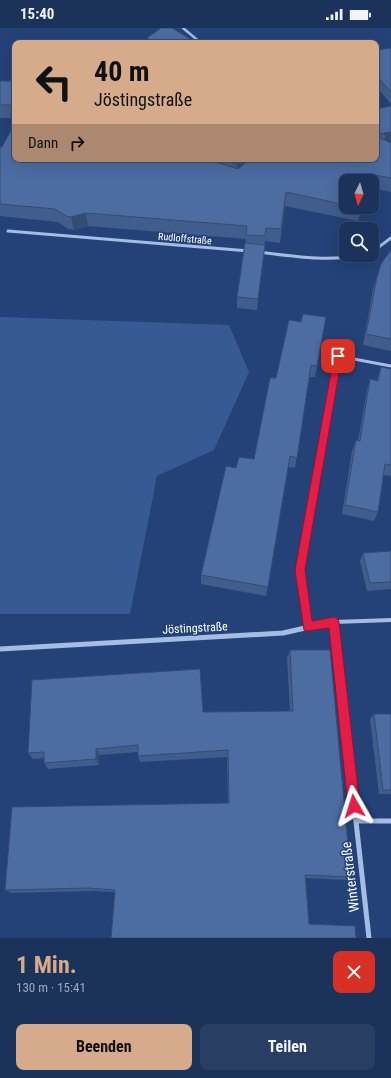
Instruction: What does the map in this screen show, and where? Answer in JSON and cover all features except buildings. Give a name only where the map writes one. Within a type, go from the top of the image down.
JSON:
[{"type":"street","points":[[183,28],[197,40]]},
{"type":"street","name":"Rudloffstraße","points":[[8,231],[322,257],[339,257]]},
{"type":"street","points":[[379,247],[391,238]]},
{"type":"street","points":[[307,627],[300,570],[338,356],[391,366]]},
{"type":"street","name":"Jöstingstraße","points":[[0,649],[283,633],[334,622],[391,620]]},
{"type":"street","name":"Winterstraße","points":[[334,622],[369,938]]},
{"type":"street","points":[[356,821],[391,821]]},
{"type":"shaded area","points":[[0,317],[229,325],[249,372],[214,450],[157,476],[130,614],[0,614]]},
{"type":"route","points":[[338,356],[300,570],[307,627],[334,622],[354,806]]}]
